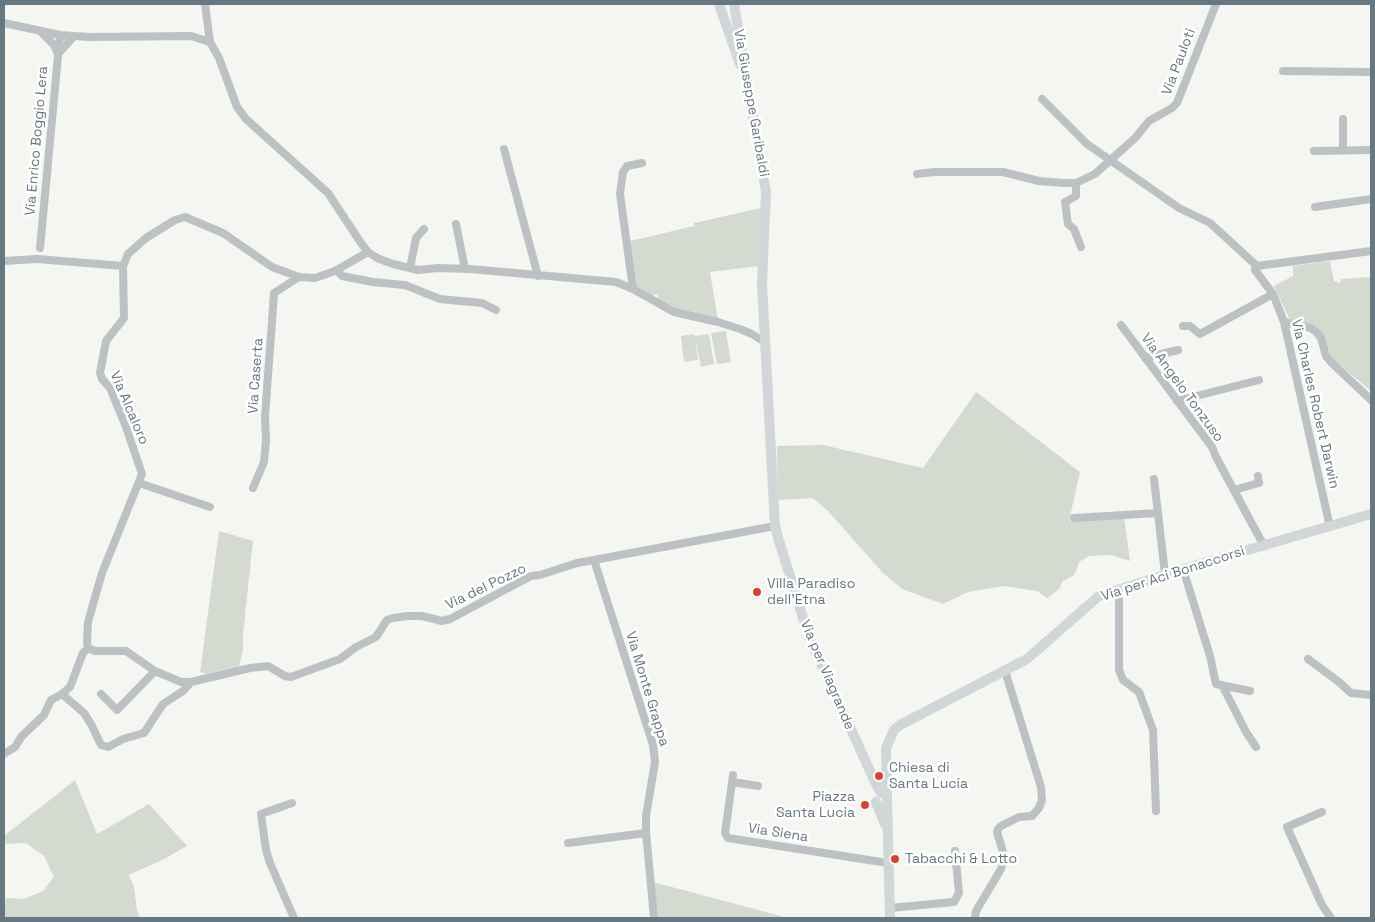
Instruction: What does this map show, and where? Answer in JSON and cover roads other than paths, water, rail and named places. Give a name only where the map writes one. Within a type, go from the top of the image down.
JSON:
[{"type":"main road","points":[[720,4],[725,6],[733,4]]},
{"type":"main road","name":"Via Giuseppe Garibaldi","points":[[720,4],[740,65],[766,203]]},
{"type":"main road","name":"Via Giuseppe Garibaldi","points":[[733,4],[757,129],[766,192],[762,284],[771,446]]},
{"type":"main road","name":"Via per Viagrande","points":[[771,446],[775,526],[809,637],[882,797]]},
{"type":"main road","name":"Via per Aci Bonaccorsi","points":[[882,797],[887,780],[887,741],[894,730],[900,725],[1005,671],[1035,653],[1100,596],[1165,574],[1330,527],[1368,514]]},
{"type":"main road","points":[[882,797],[888,837],[890,913]]},
{"type":"street","points":[[205,4],[210,42],[219,58],[237,107],[246,119],[328,193],[368,252],[377,258],[418,270],[438,268],[465,269],[610,282],[633,289],[674,312],[740,329],[766,343]]},
{"type":"street","name":"Via Pauloti","points":[[1076,183],[1095,174],[1135,138],[1149,121],[1177,104],[1216,4]]},
{"type":"street","points":[[4,23],[60,35],[115,37],[191,36],[210,42]]},
{"type":"street","points":[[4,29],[15,26]]},
{"type":"street","points":[[39,31],[54,45],[58,54],[74,36]]},
{"type":"street","name":"Via Enrico Boggio Lera","points":[[40,248],[60,35]]},
{"type":"street","points":[[1283,71],[1371,72]]},
{"type":"street","points":[[1042,99],[1087,144],[1179,208],[1210,223],[1257,266],[1371,251]]},
{"type":"street","points":[[1343,119],[1343,150]]},
{"type":"street","points":[[504,149],[538,276]]},
{"type":"street","points":[[1314,151],[1371,150]]},
{"type":"street","points":[[633,289],[620,194],[627,166],[642,163]]},
{"type":"street","points":[[916,174],[934,172],[1003,172],[1039,181],[1076,183],[1076,196],[1065,202],[1067,220],[1079,238],[1081,246]]},
{"type":"street","points":[[1315,207],[1371,199]]},
{"type":"street","points":[[4,261],[37,259],[123,266],[128,254],[137,245],[185,217],[223,232],[272,267],[299,277],[323,276],[368,252]]},
{"type":"street","points":[[456,224],[465,269]]},
{"type":"street","points":[[410,268],[416,238],[424,229]]},
{"type":"street","name":"Via Alcaloro","points":[[88,648],[88,622],[102,573],[142,474],[110,388],[102,379],[100,373],[106,340],[124,318],[123,266]]},
{"type":"street","name":"Via Charles Robert Darwin","points":[[1257,266],[1255,267],[1256,270],[1273,294],[1284,322],[1330,527]]},
{"type":"street","points":[[339,269],[342,276],[373,282],[405,285],[440,299],[482,303],[496,310]]},
{"type":"street","name":"Via Caserta","points":[[253,488],[264,462],[266,441],[265,417],[274,293],[299,277]]},
{"type":"street","points":[[1183,326],[1190,326],[1200,334],[1273,294]]},
{"type":"street","points":[[1284,322],[1311,328],[1317,332],[1330,362],[1371,400]]},
{"type":"street","name":"Via Angelo Tonzuso","points":[[1121,326],[1212,447],[1264,546]]},
{"type":"street","points":[[1145,358],[1178,350]]},
{"type":"street","points":[[1177,401],[1259,380]]},
{"type":"street","points":[[1234,490],[1259,483],[1258,476]]},
{"type":"street","points":[[1154,479],[1165,574]]},
{"type":"street","points":[[139,483],[210,507]]},
{"type":"street","points":[[1074,518],[1158,514]]},
{"type":"street","name":"Via del Pozzo","points":[[88,648],[95,651],[126,651],[155,671],[174,681],[191,682],[250,668],[268,666],[285,676],[297,676],[313,668],[336,661],[356,647],[371,640],[387,620],[393,618],[422,616],[442,621],[450,619],[531,576],[594,560],[775,526]]},
{"type":"street","name":"Via Monte Grappa","points":[[594,560],[653,745],[655,762],[646,816],[646,833],[654,918]]},
{"type":"street","points":[[1183,569],[1210,656],[1216,684],[1250,691]]},
{"type":"street","points":[[1119,589],[1119,670],[1123,680],[1139,692],[1153,730],[1156,811]]},
{"type":"street","points":[[4,754],[16,747],[22,736],[44,715],[51,700],[62,694],[72,683],[83,653],[88,648]]},
{"type":"street","points":[[1308,659],[1351,693],[1371,695]]},
{"type":"street","points":[[101,694],[117,710],[155,671]]},
{"type":"street","points":[[975,918],[976,911],[1003,862],[1004,852],[997,832],[998,829],[1019,817],[1032,816],[1039,808],[1042,800],[1041,787],[1005,671]]},
{"type":"street","points":[[62,694],[84,713],[100,745],[108,747],[123,739],[144,734],[163,704],[191,682]]},
{"type":"street","points":[[1222,685],[1246,732],[1256,747]]},
{"type":"street","name":"Via Siena","points":[[758,786],[733,779],[725,832],[728,838],[888,863]]},
{"type":"street","points":[[292,803],[261,814],[266,850],[270,863],[294,918]]},
{"type":"street","points":[[1322,812],[1287,827],[1322,906],[1331,918]]},
{"type":"street","points":[[568,843],[646,833]]},
{"type":"street","points":[[890,913],[954,902],[959,893],[955,852]]},
{"type":"place","name":"Villa Paradiso dell'Etna","points":[[757,592]]},
{"type":"place","name":"Chiesa di Santa Lucia","points":[[879,776]]},
{"type":"place","name":"Piazza Santa Lucia","points":[[865,805]]},
{"type":"place","name":"Tabacchi & Lotto","points":[[895,859]]}]
